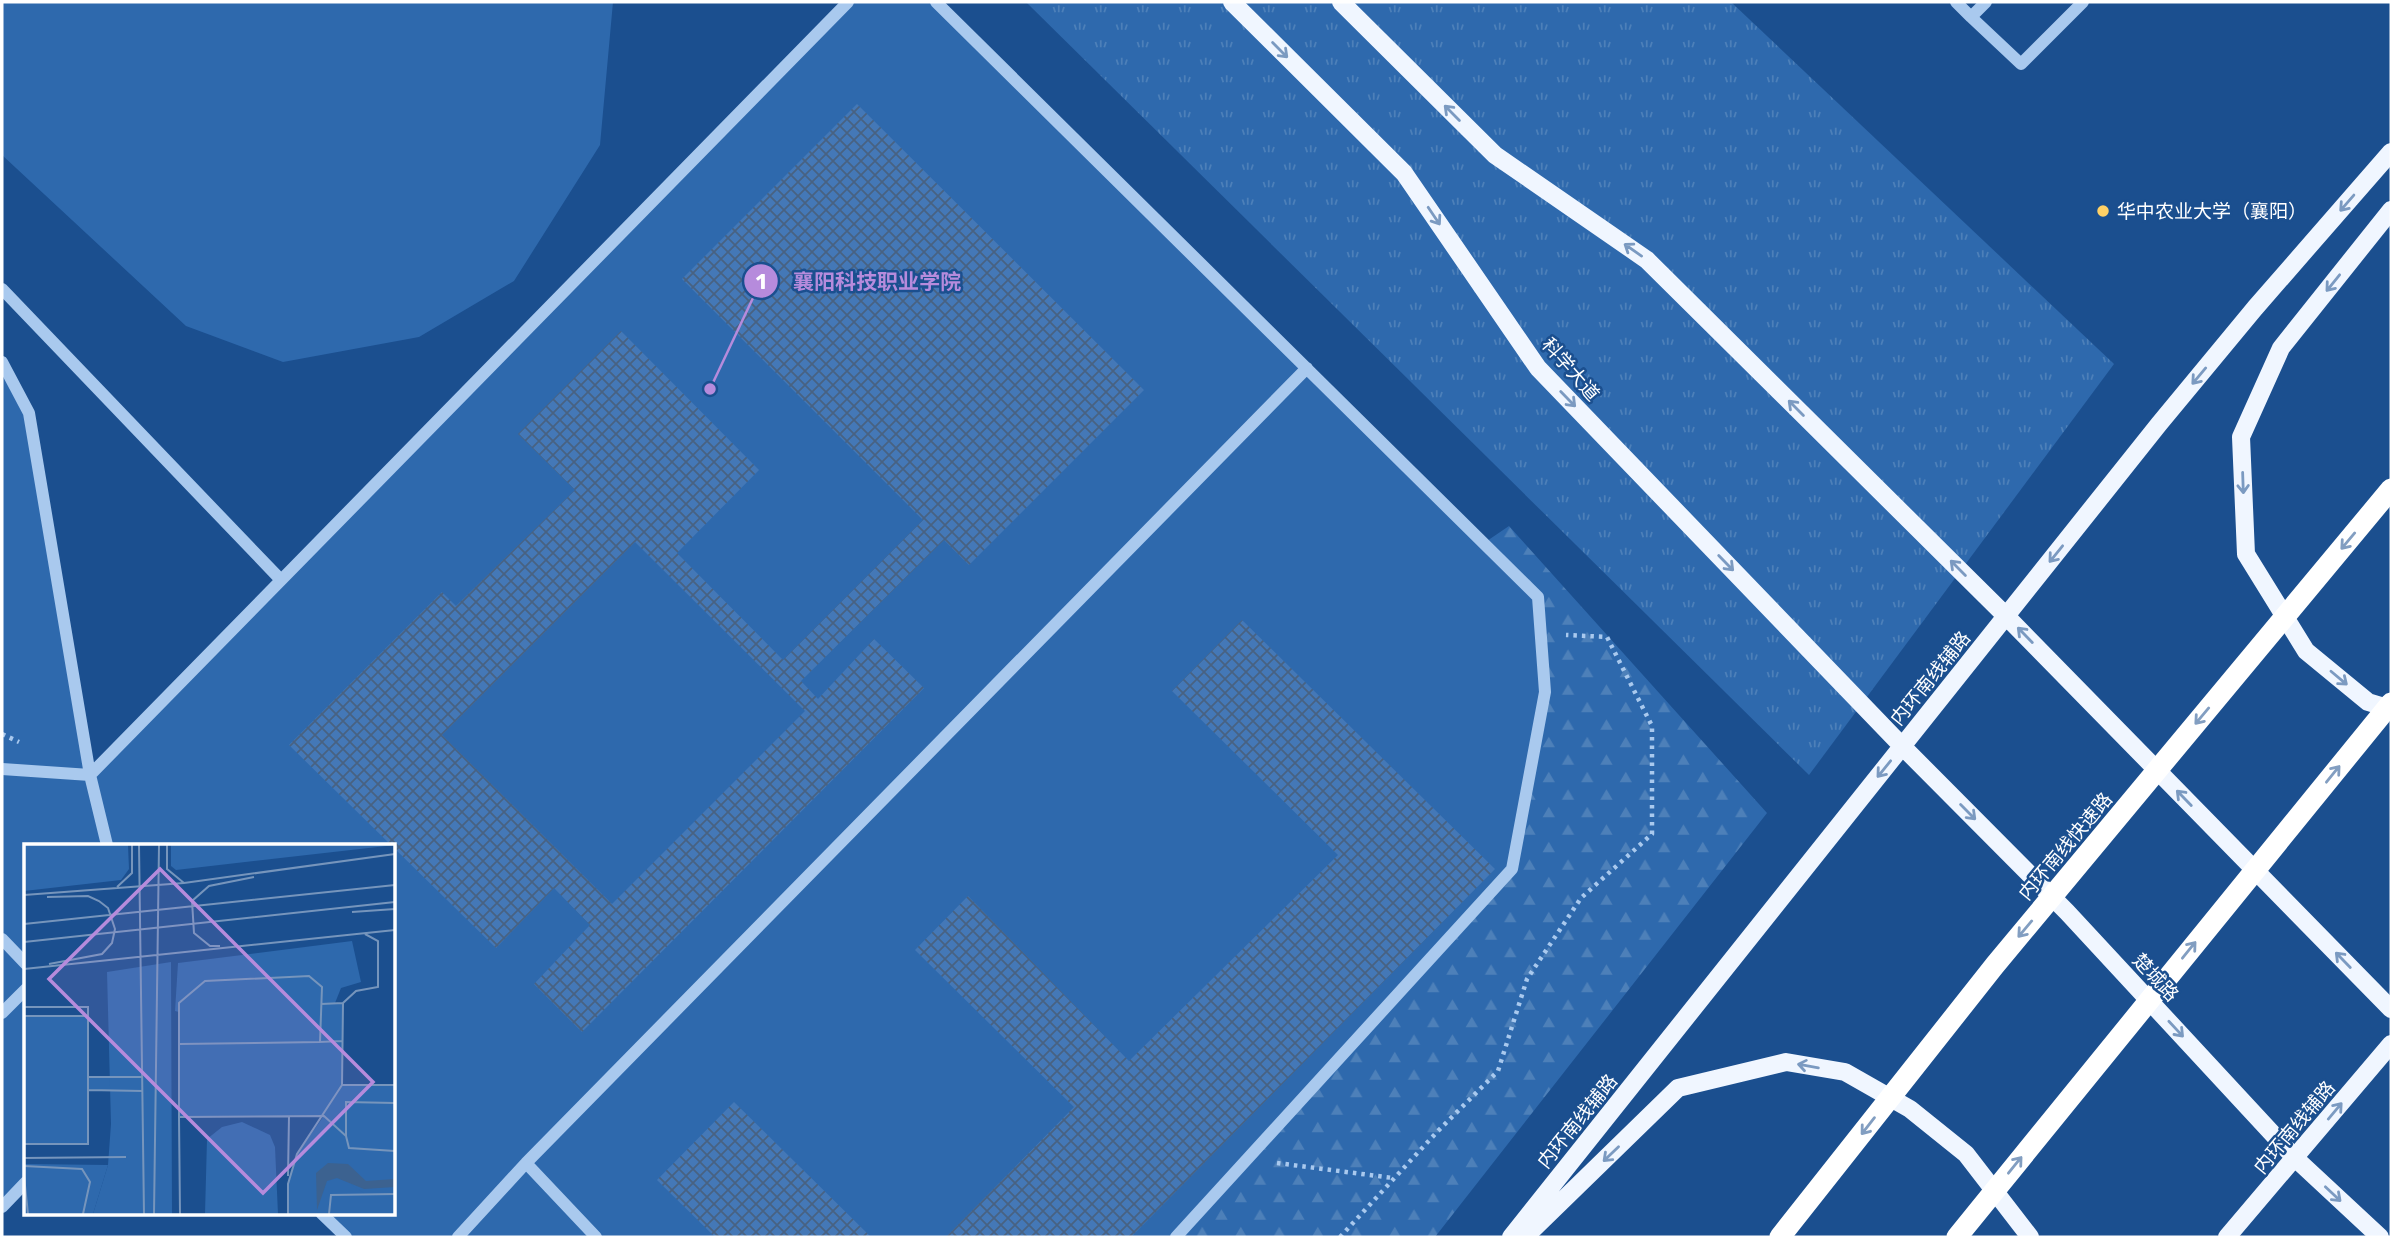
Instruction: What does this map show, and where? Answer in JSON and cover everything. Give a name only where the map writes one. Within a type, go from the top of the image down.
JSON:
[{"type":"highway","name":"内环南线快速路","points":[[1780,1237],[1995,965],[2391,489]]},
{"type":"highway","points":[[1957,1237],[2391,703]]},
{"type":"main road","name":"科学大道","points":[[1231,2],[1404,173],[1538,368],[1902,746]]},
{"type":"main road","points":[[1341,2],[1495,155],[1647,260],[2006,616],[2391,1009]]},
{"type":"main road","name":"内环南线辅路","points":[[1511,1237],[2220,350],[2391,152]]},
{"type":"main road","points":[[2391,210],[2281,348],[2241,437],[2246,554],[2306,651],[2368,702],[2391,709]]},
{"type":"main road","name":"楚城路","points":[[1902,746],[2067,912],[2295,1158],[2380,1237]]},
{"type":"main road","name":"内环南线辅路","points":[[2227,1237],[2391,1044]]},
{"type":"main road","points":[[1525,1237],[1678,1088],[1786,1062],[1845,1072],[1910,1109],[1966,1154],[2029,1237]]},
{"type":"lane","points":[[2,769],[90,775],[848,2]]},
{"type":"lane","points":[[936,2],[1538,597],[1545,692],[1512,869],[1176,1237]]},
{"type":"lane","points":[[1956,2],[2021,64],[2083,2]]},
{"type":"lane","points":[[1971,17],[1986,2]]},
{"type":"lane","points":[[2,289],[281,580]]},
{"type":"lane","points":[[2,362],[29,413],[90,775],[107,844]]},
{"type":"lane","points":[[458,1237],[526,1163],[1307,368]]},
{"type":"lane","points":[[2,939],[24,962]]},
{"type":"lane","points":[[2,1013],[24,991]]},
{"type":"lane","points":[[526,1163],[596,1237]]},
{"type":"lane","points":[[2,1207],[24,1184]]},
{"type":"lane","points":[[322,1214],[346,1237]]},
{"type":"path","points":[[1340,1237],[1498,1071],[1527,979],[1581,898],[1652,834],[1652,726],[1607,637],[1541,634]]},
{"type":"path","points":[[1247,1159],[1394,1178]]},
{"type":"green space","points":[[2,2],[613,2],[600,145],[514,281],[419,337],[283,362],[186,326],[2,155]]},
{"type":"green space","points":[[848,2],[936,2],[1538,597],[1545,692],[1512,869],[1176,1237],[346,1237],[322,1214],[396,1214],[396,844],[24,844],[24,1184],[2,1207],[2,362],[29,413],[89,774]]},
{"type":"green space","points":[[1026,2],[1731,2],[2114,364],[1809,775]]},
{"type":"green space","points":[[1509,526],[1767,813],[1435,1237],[1176,1237],[1512,869],[1545,692],[1538,597],[1484,543]]},
{"type":"building","points":[[857,104],[1144,390],[969,565],[944,540],[801,681],[818,699],[874,639],[924,688],[582,1032],[534,984],[590,925],[554,888],[496,948],[396,850],[396,844],[390,844],[289,745],[442,592],[456,606],[575,490],[518,434],[621,331],[759,470],[677,553],[783,660],[923,520],[682,279]],"holes":[[[635,542],[805,711],[612,904],[442,735]]]},
{"type":"building","points":[[1242,620],[1495,869],[1131,1237],[946,1237],[1074,1107],[915,950],[968,896],[1129,1061],[1338,855],[1172,691]]},
{"type":"building","points":[[734,1102],[871,1237],[715,1237],[657,1180]]},
{"type":"place","name":"华中农业大学（襄阳）","points":[[2103,211]]},
{"type":"place","name":"襄阳科技职业学院","points":[[710,389]]}]
